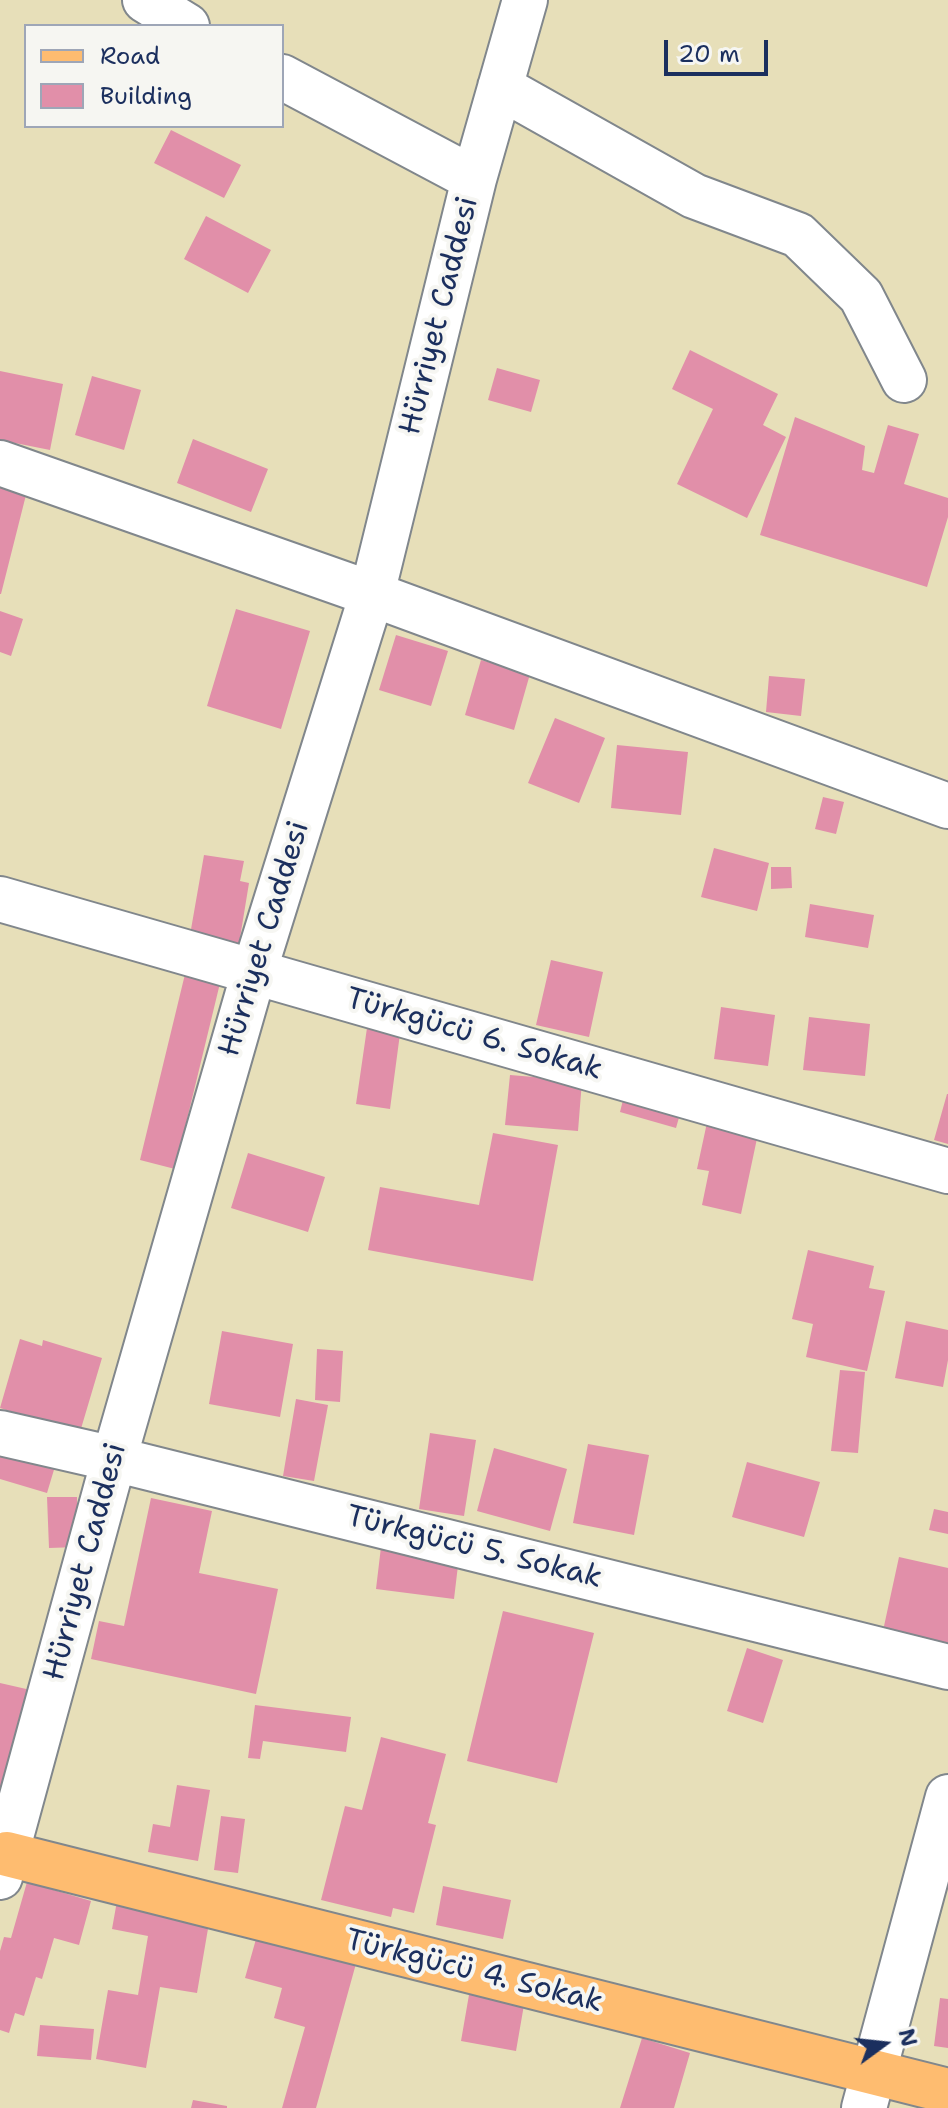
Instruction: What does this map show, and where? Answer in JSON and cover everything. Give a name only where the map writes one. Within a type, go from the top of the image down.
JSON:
[{"type":"main road","name":"Türkgücü 4. Sokak","points":[[2,1861],[869,2090],[948,2091]]},
{"type":"street","points":[[145,0],[184,24]]},
{"type":"street","name":"Hürriyet Caddesi","points":[[2,1861],[254,972],[372,594],[474,179],[525,0]]},
{"type":"street","points":[[284,78],[474,179]]},
{"type":"street","points":[[500,87],[694,196],[798,235],[861,296],[904,380]]},
{"type":"street","points":[[0,463],[372,594],[948,806]]},
{"type":"street","name":"Türkgücü 6. Sokak","points":[[0,899],[948,1171]]},
{"type":"street","name":"Türkgücü 5. Sokak","points":[[0,1433],[948,1667]]},
{"type":"street","points":[[869,2090],[948,1797]]},
{"type":"building","points":[[171,130],[241,165],[224,198],[154,163]]},
{"type":"building","points":[[206,216],[271,250],[248,293],[184,259]]},
{"type":"building","points":[[690,350],[778,394],[763,425],[786,437],[747,518],[677,484],[713,409],[672,389]]},
{"type":"building","points":[[497,368],[540,380],[531,412],[488,400]]},
{"type":"building","points":[[0,371],[63,384],[50,450],[0,440]]},
{"type":"building","points":[[92,376],[141,390],[124,450],[75,435]]},
{"type":"building","points":[[795,417],[865,446],[862,470],[874,473],[888,425],[919,434],[904,484],[948,498],[948,517],[927,587],[760,535]]},
{"type":"building","points":[[193,439],[268,469],[251,512],[177,483]]},
{"type":"building","points":[[0,480],[28,487],[1,594],[0,594]]},
{"type":"building","points":[[236,609],[310,631],[281,729],[207,706]]},
{"type":"building","points":[[0,611],[23,619],[11,656],[0,652]]},
{"type":"building","points":[[396,635],[448,651],[431,706],[379,690]]},
{"type":"building","points":[[481,660],[530,674],[514,730],[465,715]]},
{"type":"building","points":[[769,676],[805,679],[801,716],[766,712]]},
{"type":"building","points":[[555,718],[605,738],[579,803],[528,783]]},
{"type":"building","points":[[617,745],[688,752],[681,815],[611,808]]},
{"type":"building","points":[[823,797],[844,802],[836,834],[815,829]]},
{"type":"building","points":[[714,848],[769,863],[757,911],[701,897]]},
{"type":"building","points":[[204,855],[244,861],[240,881],[249,883],[239,944],[190,935]]},
{"type":"building","points":[[771,867],[791,867],[792,888],[771,889]]},
{"type":"building","points":[[810,904],[874,915],[868,948],[805,937]]},
{"type":"building","points":[[551,960],[603,972],[589,1037],[536,1025]]},
{"type":"building","points":[[186,970],[221,979],[175,1169],[140,1160]]},
{"type":"building","points":[[721,1007],[775,1015],[768,1066],[714,1059]]},
{"type":"building","points":[[809,1017],[870,1024],[865,1076],[803,1070]]},
{"type":"building","points":[[368,1021],[401,1026],[390,1109],[356,1104]]},
{"type":"building","points":[[510,1075],[582,1081],[578,1131],[505,1125]]},
{"type":"building","points":[[625,1092],[682,1107],[676,1128],[620,1112]]},
{"type":"building","points":[[948,1094],[948,1144],[934,1140]]},
{"type":"building","points":[[708,1118],[759,1129],[741,1214],[702,1205],[709,1171],[697,1169]]},
{"type":"building","points":[[493,1133],[558,1145],[533,1281],[368,1250],[380,1187],[479,1205]]},
{"type":"building","points":[[248,1153],[325,1177],[308,1232],[231,1208]]},
{"type":"building","points":[[808,1250],[874,1266],[869,1288],[885,1291],[867,1371],[806,1357],[813,1324],[792,1319]]},
{"type":"building","points":[[906,1321],[948,1330],[948,1360],[943,1387],[895,1378]]},
{"type":"building","points":[[222,1331],[293,1344],[280,1417],[209,1404]]},
{"type":"building","points":[[20,1339],[42,1346],[43,1340],[102,1358],[80,1432],[0,1408]]},
{"type":"building","points":[[317,1349],[343,1351],[340,1402],[315,1400]]},
{"type":"building","points":[[840,1370],[865,1372],[858,1453],[831,1451]]},
{"type":"building","points":[[296,1399],[328,1405],[314,1481],[283,1476]]},
{"type":"building","points":[[430,1433],[476,1440],[464,1516],[419,1509]]},
{"type":"building","points":[[588,1444],[649,1455],[634,1535],[573,1523]]},
{"type":"building","points":[[0,1446],[56,1463],[47,1493],[0,1479]]},
{"type":"building","points":[[494,1448],[567,1469],[550,1531],[477,1511]]},
{"type":"building","points":[[747,1462],[820,1482],[804,1537],[732,1517]]},
{"type":"building","points":[[47,1497],[77,1497],[78,1547],[49,1548]]},
{"type":"building","points":[[151,1498],[212,1511],[199,1573],[278,1589],[256,1694],[91,1659],[99,1621],[124,1626]]},
{"type":"building","points":[[934,1509],[948,1512],[948,1534],[929,1530]]},
{"type":"building","points":[[381,1547],[459,1557],[454,1599],[376,1589]]},
{"type":"building","points":[[899,1557],[948,1568],[948,1655],[881,1640]]},
{"type":"building","points":[[503,1611],[594,1633],[557,1783],[467,1761]]},
{"type":"building","points":[[747,1648],[783,1660],[763,1723],[727,1711]]},
{"type":"building","points":[[0,1683],[35,1691],[13,1789],[0,1786]]},
{"type":"building","points":[[255,1705],[351,1717],[346,1752],[263,1741],[260,1759],[248,1758]]},
{"type":"building","points":[[381,1737],[446,1754],[428,1823],[436,1825],[414,1913],[393,1908],[391,1917],[321,1900],[345,1806],[362,1810]]},
{"type":"building","points":[[177,1785],[210,1790],[198,1861],[148,1852],[153,1824],[170,1827]]},
{"type":"building","points":[[221,1816],[245,1819],[238,1873],[214,1870]]},
{"type":"building","points":[[27,1882],[91,1901],[79,1945],[54,1938],[42,1979],[36,1977],[24,2016],[15,2013],[9,2033],[0,2030],[0,1951],[4,1937],[11,1938]]},
{"type":"building","points":[[443,1886],[511,1900],[503,1939],[436,1925]]},
{"type":"building","points":[[117,1901],[210,1917],[197,1993],[160,1987],[146,2068],[96,2059],[108,1990],[138,1995],[148,1936],[112,1929]]},
{"type":"building","points":[[258,1932],[357,1960],[316,2108],[282,2108],[305,2027],[274,2018],[282,1988],[245,1978]]},
{"type":"building","points":[[470,1989],[525,1999],[516,2051],[461,2041]]},
{"type":"building","points":[[940,1998],[948,1999],[948,2048],[934,2046]]},
{"type":"building","points":[[40,2025],[94,2029],[91,2060],[37,2056]]},
{"type":"building","points":[[642,2038],[690,2053],[674,2108],[620,2108]]},
{"type":"building","points":[[193,2100],[227,2106],[227,2108],[191,2108]]}]
